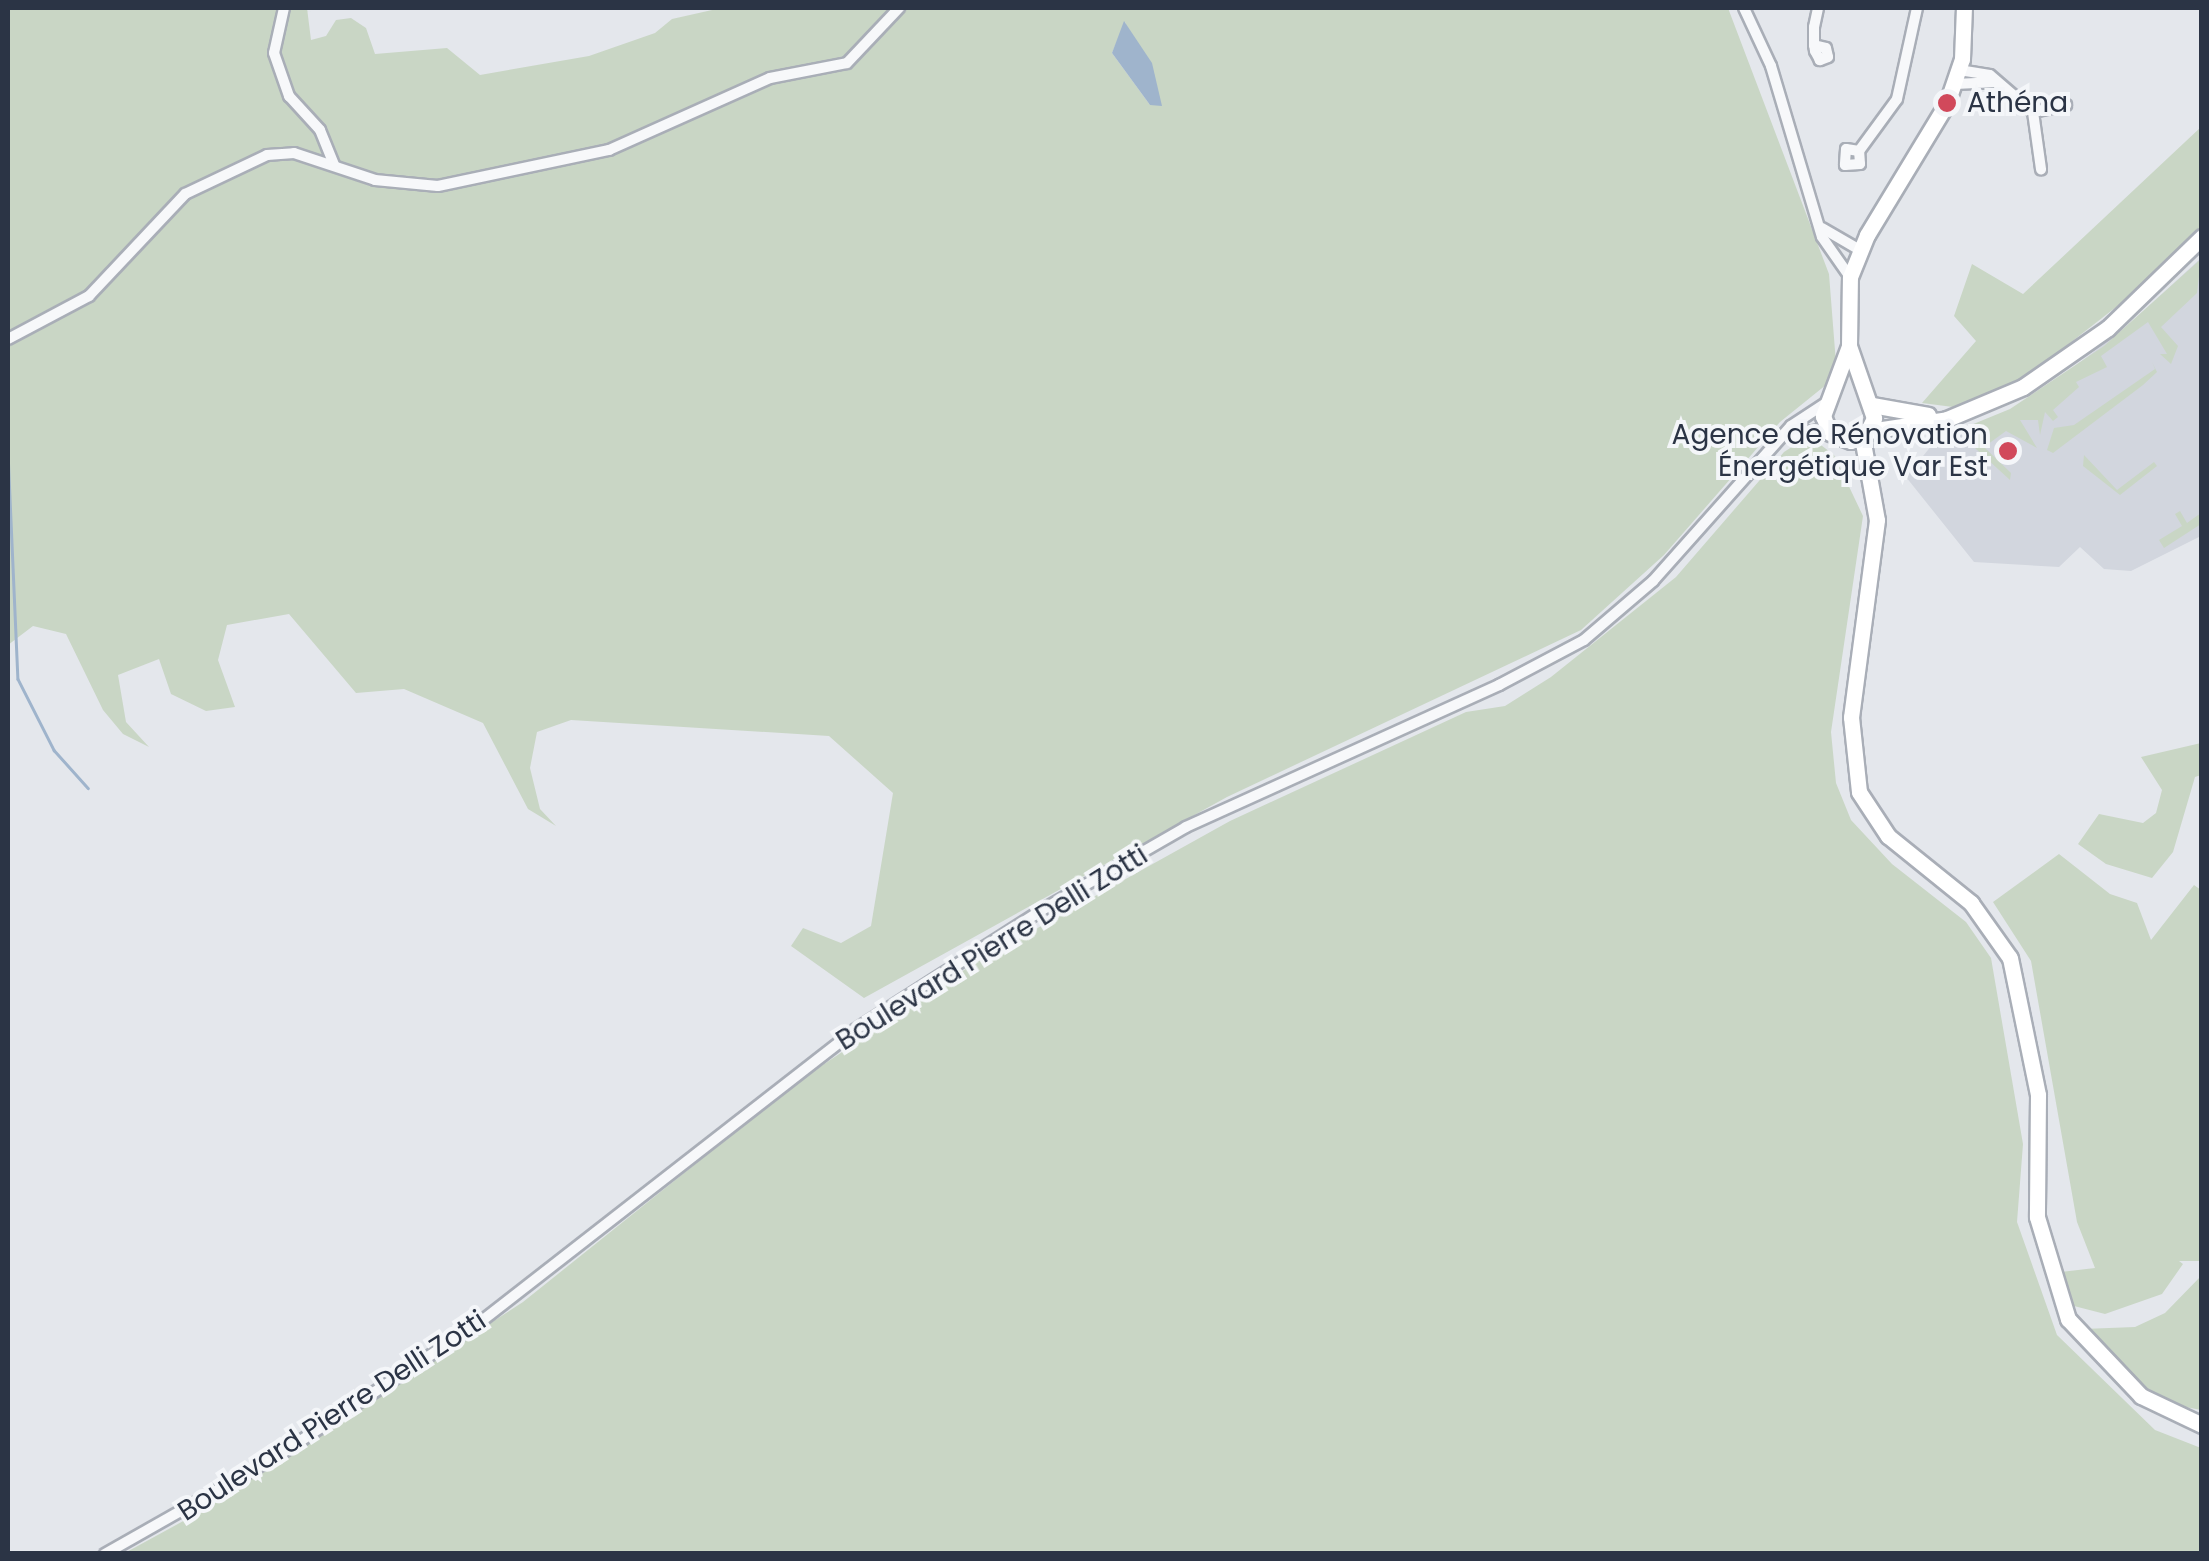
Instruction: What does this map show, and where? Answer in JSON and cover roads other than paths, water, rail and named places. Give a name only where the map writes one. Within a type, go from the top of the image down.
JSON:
[{"type":"main road","points":[[1870,483],[1845,441],[1826,429],[1829,400],[1849,346],[1850,277],[1860,250],[1957,77],[1964,8]]},
{"type":"main road","points":[[2163,278],[2202,237]]},
{"type":"main road","points":[[1845,441],[1967,412],[2063,363],[2202,248]]},
{"type":"main road","points":[[1849,346],[1868,401],[1866,434],[1877,520],[1850,729],[1859,792],[1888,836],[1982,914],[2010,958],[2038,1095],[2037,1218],[2068,1319],[2140,1396],[2202,1426]]},
{"type":"main road","points":[[1829,400],[1848,390],[1868,401],[1914,414],[1967,412]]},
{"type":"street","points":[[284,8],[274,52],[289,96],[320,130],[334,165]]},
{"type":"street","points":[[8,338],[90,296],[164,210],[225,170],[280,152],[375,180],[438,186],[609,150],[770,78],[847,63],[899,8]]},
{"type":"street","points":[[1744,8],[1766,55],[1821,227],[1850,277]]},
{"type":"street","points":[[1814,45],[1818,8]]},
{"type":"street","points":[[1859,151],[1897,99],[1917,8]]},
{"type":"street","points":[[1957,77],[1998,82],[2034,112],[2040,169]]},
{"type":"street","points":[[2034,112],[2066,104]]},
{"type":"street","points":[[1821,227],[1860,250]]},
{"type":"street","name":"Boulevard Pierre Delli Zotti","points":[[105,1554],[278,1455],[479,1322],[856,1030],[1047,906],[1186,827],[1499,685],[1584,640],[1653,581],[1784,435],[1829,400]]},
{"type":"street","points":[[1784,435],[1826,429]]},
{"type":"water","points":[[1124,21],[1152,63],[1162,106],[1150,105],[1112,53]]},
{"type":"waterway","points":[[8,452],[18,679],[54,750],[88,788]]},
{"type":"place","name":"Athéna","points":[[1947,103]]},
{"type":"place","name":"Agence de Rénovation Énergétique Var Est","points":[[2008,451]]}]
